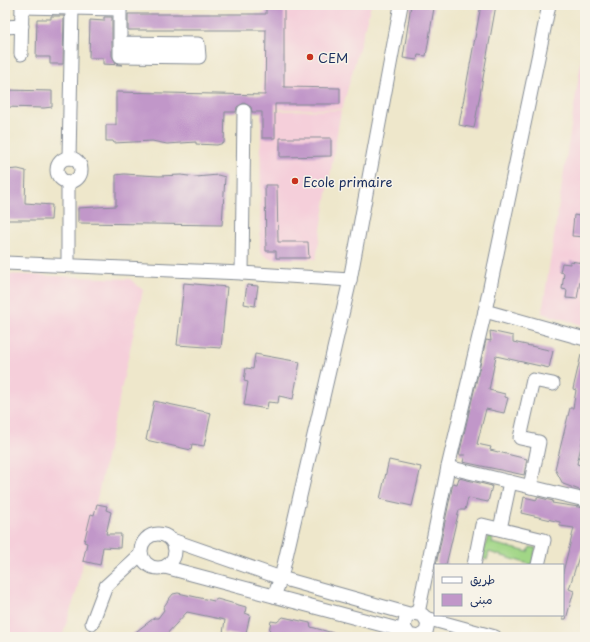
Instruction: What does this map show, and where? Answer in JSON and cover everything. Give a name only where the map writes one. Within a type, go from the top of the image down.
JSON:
[{"type":"street","points":[[274,596],[281,578],[350,280],[401,5]]},
{"type":"street","points":[[418,615],[448,468],[485,311],[549,5]]},
{"type":"street","points":[[21,54],[22,6],[72,8],[120,7],[120,43],[120,56],[199,57],[198,44],[120,43]]},
{"type":"street","points":[[68,265],[68,182],[78,178],[81,167],[74,159],[69,158],[72,8]]},
{"type":"street","points":[[5,27],[22,26]]},
{"type":"street","points":[[242,273],[244,111]]},
{"type":"street","points":[[5,262],[242,273],[350,280]]},
{"type":"street","points":[[485,311],[585,339]]},
{"type":"street","points":[[530,487],[539,442],[520,438],[533,380],[553,384]]},
{"type":"street","points":[[448,468],[585,500]]},
{"type":"street","points":[[500,529],[510,482]]},
{"type":"street","points":[[474,564],[482,525],[544,540],[538,564]]},
{"type":"street","points":[[172,540],[175,547],[175,555],[171,562],[165,566],[157,568],[150,566],[144,561],[141,554],[141,546],[144,540],[151,535],[158,533],[166,535],[172,540],[281,578],[495,637]]},
{"type":"street","points":[[92,623],[106,586],[141,554]]},
{"type":"street","points":[[165,566],[418,637],[426,632],[428,623],[418,615]]},
{"type":"street","points":[[410,635],[404,622],[418,615]]},
{"type":"shaded area","name":"CEM","points":[[264,5],[371,5],[342,109],[262,109]]},
{"type":"shaded area","points":[[585,36],[585,326],[542,313]]},
{"type":"shaded area","name":"Ecole primaire","points":[[341,110],[316,259],[274,259],[265,256],[260,251],[261,111]]},
{"type":"shaded area","points":[[5,274],[130,279],[143,290],[77,590],[62,637],[5,637]]},
{"type":"green space","points":[[488,536],[493,537],[492,543],[528,552],[530,547],[536,548],[532,564],[489,552],[487,560],[482,558]]},
{"type":"building","points":[[266,5],[284,5],[284,87],[340,88],[340,104],[275,104],[275,138],[262,138],[262,112],[252,112],[251,107],[244,103],[237,107],[236,112],[225,112],[224,143],[217,145],[196,144],[196,142],[167,144],[152,141],[114,143],[113,141],[106,141],[106,125],[116,125],[116,92],[265,95],[266,30],[128,30],[128,14],[266,14]]},
{"type":"building","points":[[411,5],[429,5],[428,7],[434,8],[426,56],[418,55],[417,60],[403,58]]},
{"type":"building","points":[[481,5],[496,5],[474,128],[459,125]]},
{"type":"building","points":[[51,16],[64,16],[63,64],[50,64],[50,57],[36,57],[37,19],[51,19]]},
{"type":"building","points":[[104,17],[112,17],[112,56],[116,63],[122,65],[103,64],[103,58],[89,58],[90,20],[104,21]]},
{"type":"building","points":[[5,90],[52,91],[52,107],[5,107]]},
{"type":"building","points":[[280,138],[331,138],[331,156],[280,157]]},
{"type":"building","points":[[18,169],[26,171],[25,203],[52,205],[51,220],[5,220],[5,170]]},
{"type":"building","points":[[116,175],[159,176],[181,175],[196,177],[218,175],[225,177],[222,225],[78,223],[78,208],[116,206]]},
{"type":"building","points":[[265,185],[277,185],[278,242],[308,242],[309,258],[276,258],[276,251],[266,251]]},
{"type":"building","points":[[574,215],[585,217],[585,237],[572,236]]},
{"type":"building","points":[[570,261],[583,263],[577,299],[566,298],[567,290],[562,289],[564,273],[560,272],[562,263],[570,264]]},
{"type":"building","points":[[184,283],[227,287],[221,348],[177,345]]},
{"type":"building","points":[[247,285],[258,286],[255,306],[244,304]]},
{"type":"building","points":[[490,331],[513,336],[513,342],[553,351],[549,368],[496,356],[489,390],[505,394],[505,397],[508,398],[504,413],[486,409],[477,444],[491,447],[490,450],[527,459],[524,475],[463,462],[465,455],[459,455],[486,340],[491,341]]},
{"type":"building","points":[[255,354],[300,362],[293,399],[279,396],[278,403],[268,402],[267,409],[244,405],[248,382],[244,381],[246,368],[253,369]]},
{"type":"building","points":[[581,355],[585,355],[585,429],[577,464],[585,467],[585,492],[563,484],[555,469],[570,408],[573,408],[576,390],[573,389]]},
{"type":"building","points":[[154,401],[211,413],[204,446],[192,444],[191,450],[146,440]]},
{"type":"building","points":[[389,460],[421,467],[412,506],[380,499]]},
{"type":"building","points":[[459,478],[492,486],[488,502],[468,498],[465,510],[459,510],[446,564],[436,564],[453,483],[457,484]]},
{"type":"building","points":[[524,497],[537,500],[537,497],[553,501],[552,503],[585,508],[585,546],[583,546],[580,553],[569,589],[574,591],[566,619],[563,619],[564,568],[574,528],[560,526],[560,522],[521,513]]},
{"type":"building","points":[[97,504],[107,506],[106,510],[111,512],[106,534],[121,534],[120,548],[103,547],[100,565],[83,561],[87,543],[84,542],[91,514],[94,515]]},
{"type":"building","points":[[178,593],[214,601],[217,599],[246,607],[245,613],[250,615],[245,637],[223,633],[225,620],[187,612],[164,637],[129,637],[154,618],[158,618],[173,594]]},
{"type":"building","points":[[283,617],[310,623],[311,627],[337,634],[336,637],[268,637],[271,621],[277,622]]},
{"type":"place","name":"CEM","points":[[310,57]]},
{"type":"place","name":"Ecole primaire","points":[[295,181]]}]
